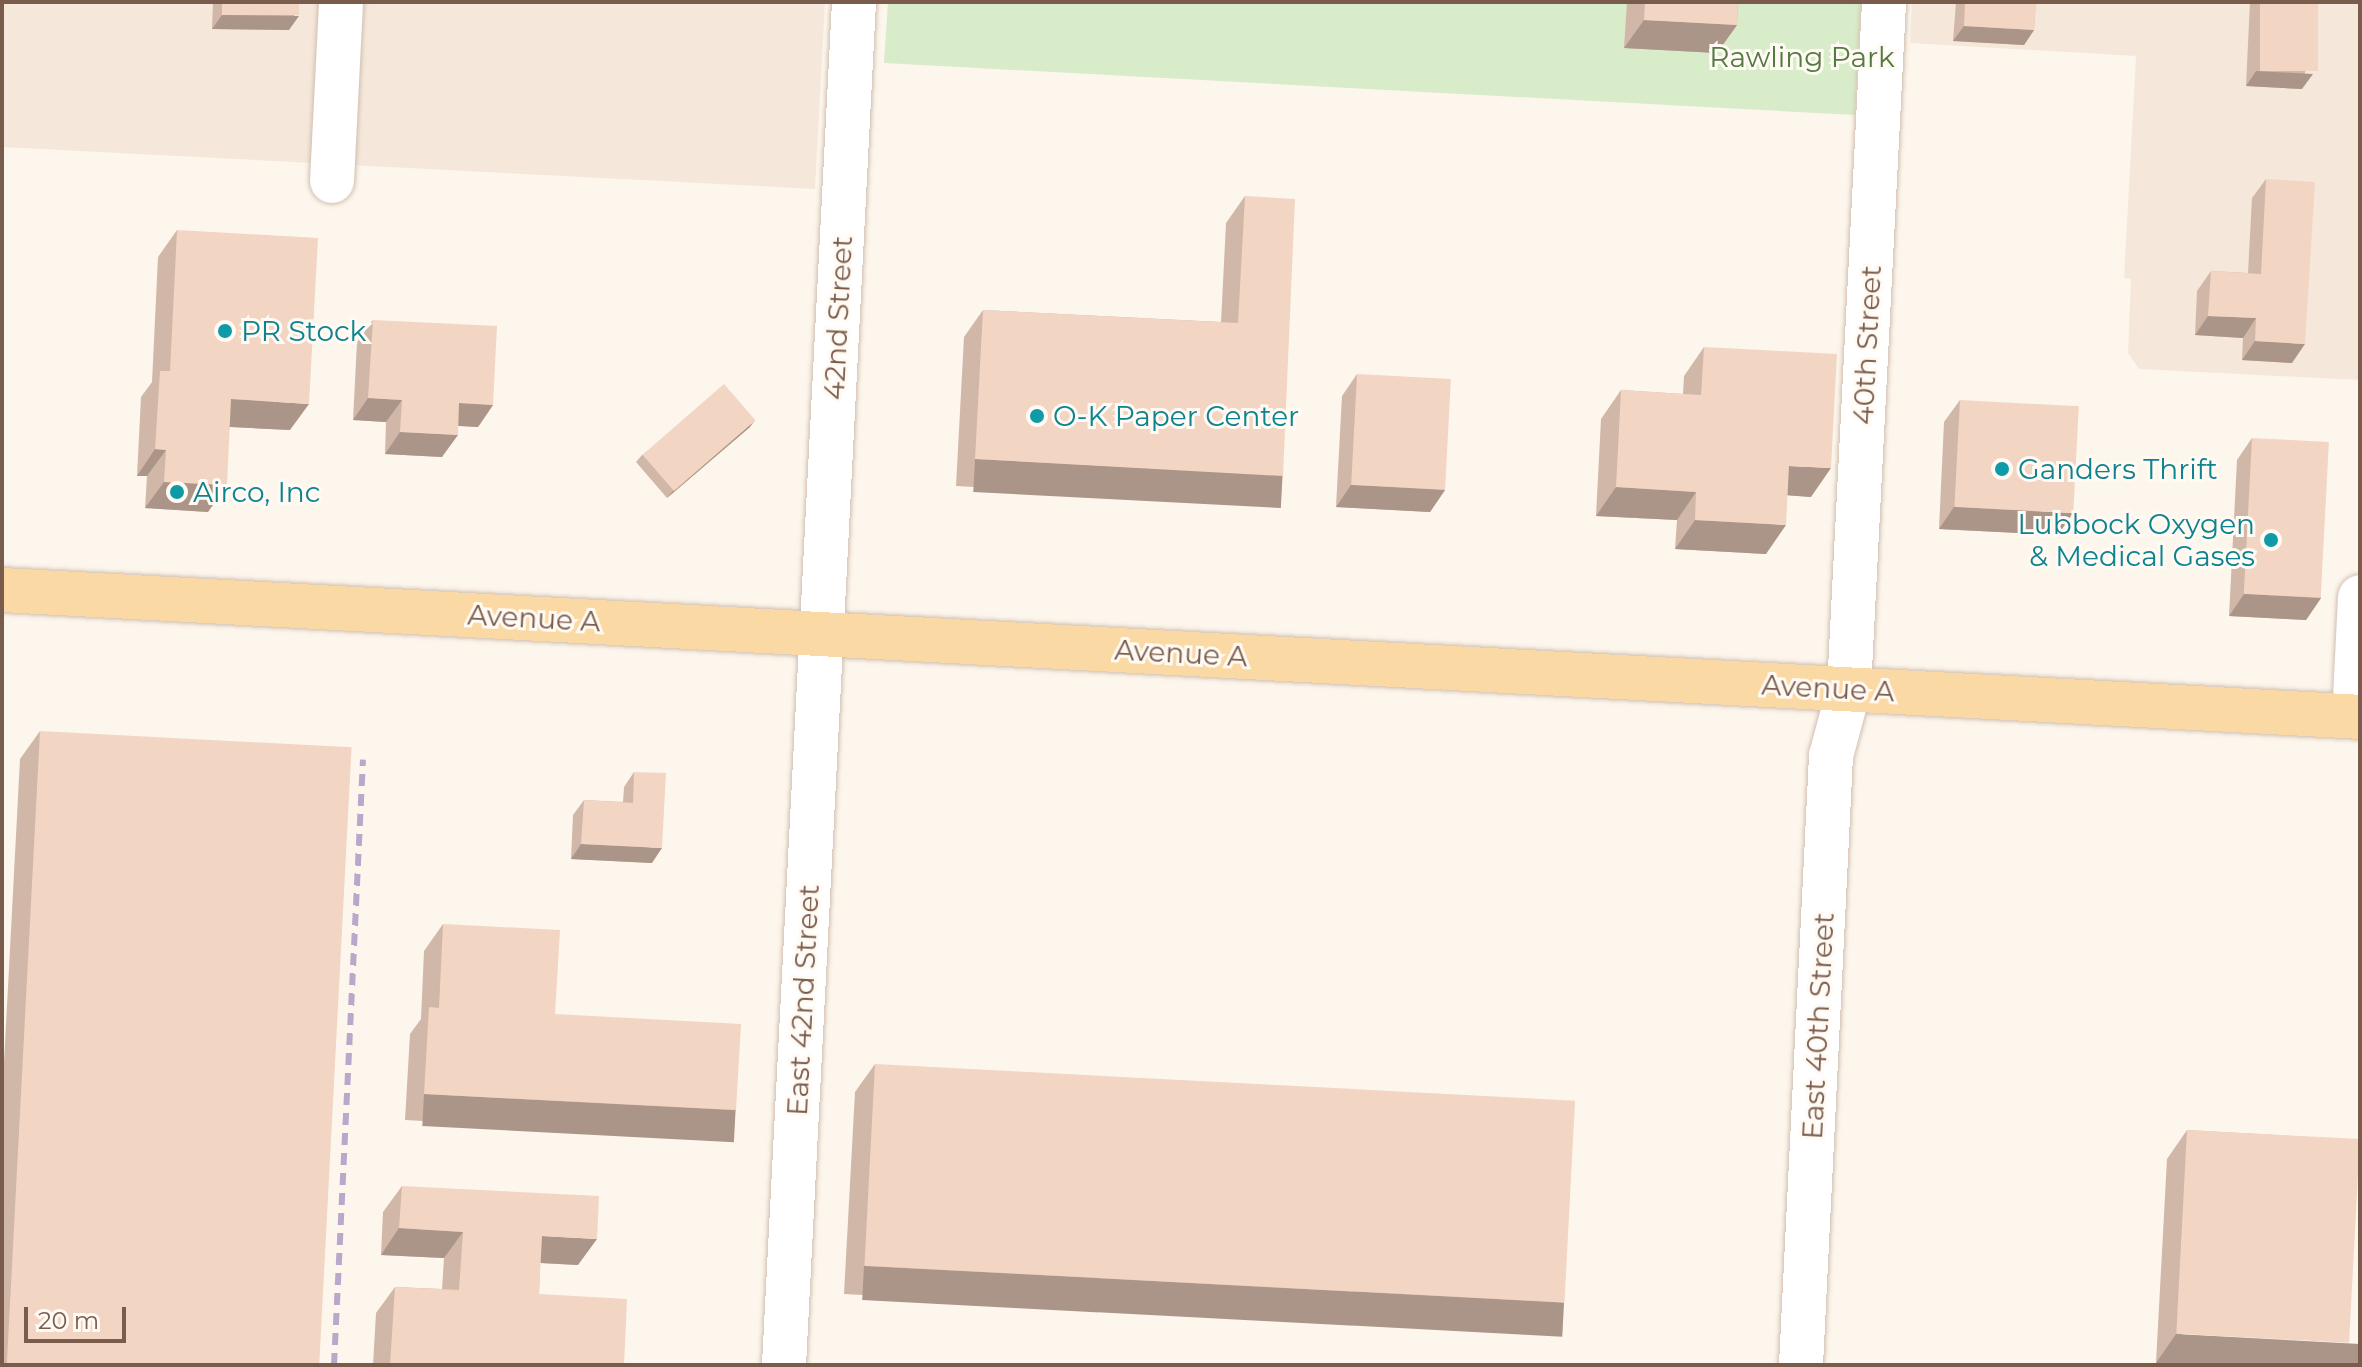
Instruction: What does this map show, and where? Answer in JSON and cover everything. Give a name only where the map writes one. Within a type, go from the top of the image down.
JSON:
[{"type":"main road","name":"Avenue A","points":[[2,590],[2357,716]]},
{"type":"street","points":[[332,181],[341,2]]},
{"type":"street","name":"42nd Street","points":[[822,634],[854,2]]},
{"type":"street","name":"40th Street","points":[[1849,689],[1884,2]]},
{"type":"street","points":[[2357,716],[2360,597]]},
{"type":"street","name":"East 42nd Street","points":[[784,1365],[822,634]]},
{"type":"street","name":"East 40th Street","points":[[1801,1365],[1831,756],[1849,689]]},
{"type":"shaded area","points":[[2,2],[825,2],[815,189],[2,147]]},
{"type":"shaded area","points":[[1912,2],[2360,2],[2360,380],[2139,369],[2128,353],[2131,279],[2124,278],[2136,56],[1910,43]]},
{"type":"green space","name":"Rawling Park","points":[[888,2],[1861,2],[1855,115],[884,63]]},
{"type":"building","points":[[222,2],[299,2],[299,15],[222,15]]},
{"type":"building","points":[[1645,2],[1738,2],[1737,25],[1644,20]]},
{"type":"building","points":[[1965,2],[2036,2],[2034,30],[1964,26]]},
{"type":"building","points":[[2260,2],[2318,2],[2318,71],[2260,71]]},
{"type":"building","points":[[2266,179],[2315,182],[2305,344],[2255,341],[2256,318],[2208,316],[2211,271],[2261,274]]},
{"type":"building","points":[[1245,196],[1295,199],[1283,476],[975,459],[983,310],[1238,323]]},
{"type":"building","name":"PR Stock","points":[[177,230],[318,238],[309,404],[231,399],[227,485],[164,482],[166,450],[155,449],[160,371],[170,371]]},
{"type":"building","points":[[373,320],[497,326],[493,405],[459,403],[458,435],[400,432],[402,400],[368,398]]},
{"type":"building","points":[[1704,347],[1837,354],[1831,468],[1789,466],[1786,525],[1695,520],[1696,492],[1616,487],[1621,390],[1701,395]]},
{"type":"building","points":[[1357,374],[1451,379],[1445,490],[1351,485]]},
{"type":"building","points":[[724,384],[755,420],[674,491],[642,455]]},
{"type":"building","name":"Ganders Thrift","points":[[1960,400],[2079,406],[2073,513],[1954,507]]},
{"type":"building","name":"Lubbock Oxygen & Medical Gases","points":[[2252,438],[2329,442],[2321,598],[2244,594]]},
{"type":"building","points":[[40,731],[352,747],[319,1365],[7,1365]]},
{"type":"building","points":[[634,772],[666,773],[662,848],[581,844],[584,800],[633,803]]},
{"type":"building","points":[[443,924],[560,930],[555,1014],[741,1024],[736,1110],[424,1094],[429,1007],[439,1008]]},
{"type":"building","points":[[875,1064],[1575,1101],[1564,1302],[864,1266]]},
{"type":"building","points":[[2187,1130],[2360,1139],[2349,1343],[2176,1334]]},
{"type":"building","points":[[402,1186],[599,1196],[597,1239],[542,1236],[539,1294],[627,1299],[624,1365],[390,1365],[395,1287],[459,1290],[463,1232],[399,1228]]},
{"type":"railway","points":[[334,1365],[363,760]]},
{"type":"place","name":"PR Stock","points":[[225,331]]},
{"type":"place","name":"O-K Paper Center","points":[[1037,416]]},
{"type":"place","name":"Ganders Thrift","points":[[2002,469]]},
{"type":"place","name":"Airco, Inc","points":[[177,492]]},
{"type":"place","name":"Lubbock Oxygen & Medical Gases","points":[[2271,540]]}]
